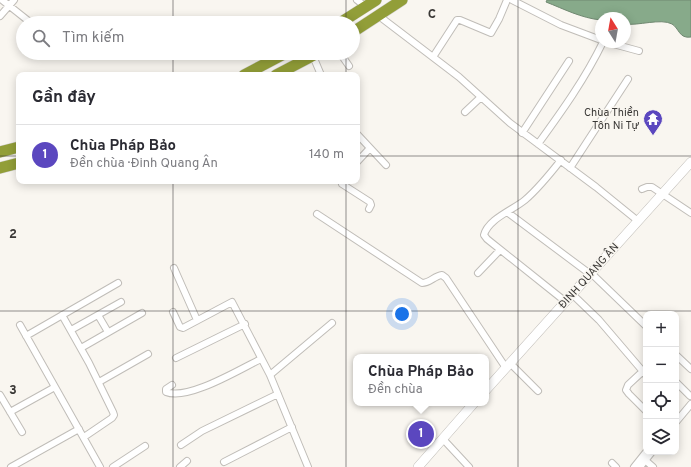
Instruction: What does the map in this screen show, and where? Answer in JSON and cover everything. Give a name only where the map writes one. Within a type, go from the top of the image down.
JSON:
[{"type":"highway","points":[[348,16],[362,4],[376,0]]},
{"type":"highway","points":[[360,28],[402,0]]},
{"type":"highway","points":[[250,72],[273,60]]},
{"type":"highway","points":[[282,72],[305,60]]},
{"type":"highway","points":[[0,152],[16,148]]},
{"type":"highway","points":[[0,168],[16,164]]},
{"type":"street","points":[[2,0],[22,16]]},
{"type":"street","points":[[0,16],[14,0]]},
{"type":"street","points":[[433,57],[457,20],[491,33],[507,0]]},
{"type":"street","points":[[512,0],[561,25],[595,38]]},
{"type":"street","points":[[379,16],[459,77],[522,133],[560,160],[638,221]]},
{"type":"street","points":[[538,144],[590,68],[600,48]]},
{"type":"street","points":[[628,48],[639,51]]},
{"type":"street","points":[[317,60],[320,72]]},
{"type":"street","points":[[344,60],[348,66]]},
{"type":"street","points":[[522,133],[569,61]]},
{"type":"street","points":[[570,168],[628,79]]},
{"type":"street","points":[[465,112],[481,97]]},
{"type":"street","points":[[360,137],[386,165]]},
{"type":"street","points":[[360,159],[370,148]]},
{"type":"street","points":[[560,160],[545,179],[525,200],[507,212],[486,230],[484,235],[500,250],[566,302]]},
{"type":"street","name":"ĐINH QUANG ÂN","points":[[489,387],[691,162]]},
{"type":"street","points":[[342,184],[370,202],[371,205],[369,209]]},
{"type":"street","points":[[642,189],[652,187],[691,213]]},
{"type":"street","points":[[507,212],[591,274],[643,323]]},
{"type":"street","points":[[317,214],[422,283],[428,282],[437,276],[442,275],[446,278],[508,365],[538,391]]},
{"type":"street","points":[[478,273],[500,250]]},
{"type":"street","points":[[174,268],[197,320]]},
{"type":"street","points":[[26,336],[118,283]]},
{"type":"street","points":[[572,294],[599,320],[643,372]]},
{"type":"street","points":[[71,330],[122,302]]},
{"type":"street","points":[[173,312],[181,328],[232,302],[245,324],[270,375],[308,467]]},
{"type":"street","points":[[81,348],[142,313]]},
{"type":"street","points":[[62,314],[99,382],[114,415],[84,437]]},
{"type":"street","points":[[98,315],[108,332]]},
{"type":"street","points":[[270,375],[332,323]]},
{"type":"street","points":[[176,358],[245,324]]},
{"type":"street","points":[[20,325],[84,437],[97,466]]},
{"type":"street","points":[[99,382],[148,354]]},
{"type":"street","points":[[679,357],[691,369]]},
{"type":"street","points":[[172,385],[165,391],[168,393],[184,394],[199,389],[261,359]]},
{"type":"street","points":[[643,374],[628,385],[626,390],[643,408]]},
{"type":"street","points":[[677,383],[690,396]]},
{"type":"street","points":[[10,412],[55,387]]},
{"type":"street","points":[[182,445],[202,431],[278,394]]},
{"type":"street","points":[[0,395],[22,432]]},
{"type":"street","points":[[678,419],[691,404]]},
{"type":"street","points":[[418,467],[471,406]]},
{"type":"street","points":[[224,462],[292,427]]},
{"type":"street","points":[[11,467],[79,429]]},
{"type":"street","points":[[444,438],[469,467]]},
{"type":"street","points":[[112,467],[144,446]]},
{"type":"street","points":[[634,467],[644,455]]},
{"type":"street","points":[[640,467],[649,455]]},
{"type":"street","points":[[645,460],[653,467]]},
{"type":"street","points":[[180,467],[187,461]]},
{"type":"shaded area","points":[[547,0],[691,0],[691,37],[682,35],[672,24],[667,22],[631,24],[631,12],[595,12],[595,19],[546,2]]},
{"type":"place","name":"Chùa Thiền Tôn Ni Tự","points":[[653,136]]},
{"type":"place","name":"Chùa Pháp Bảo","points":[[421,434]]}]
